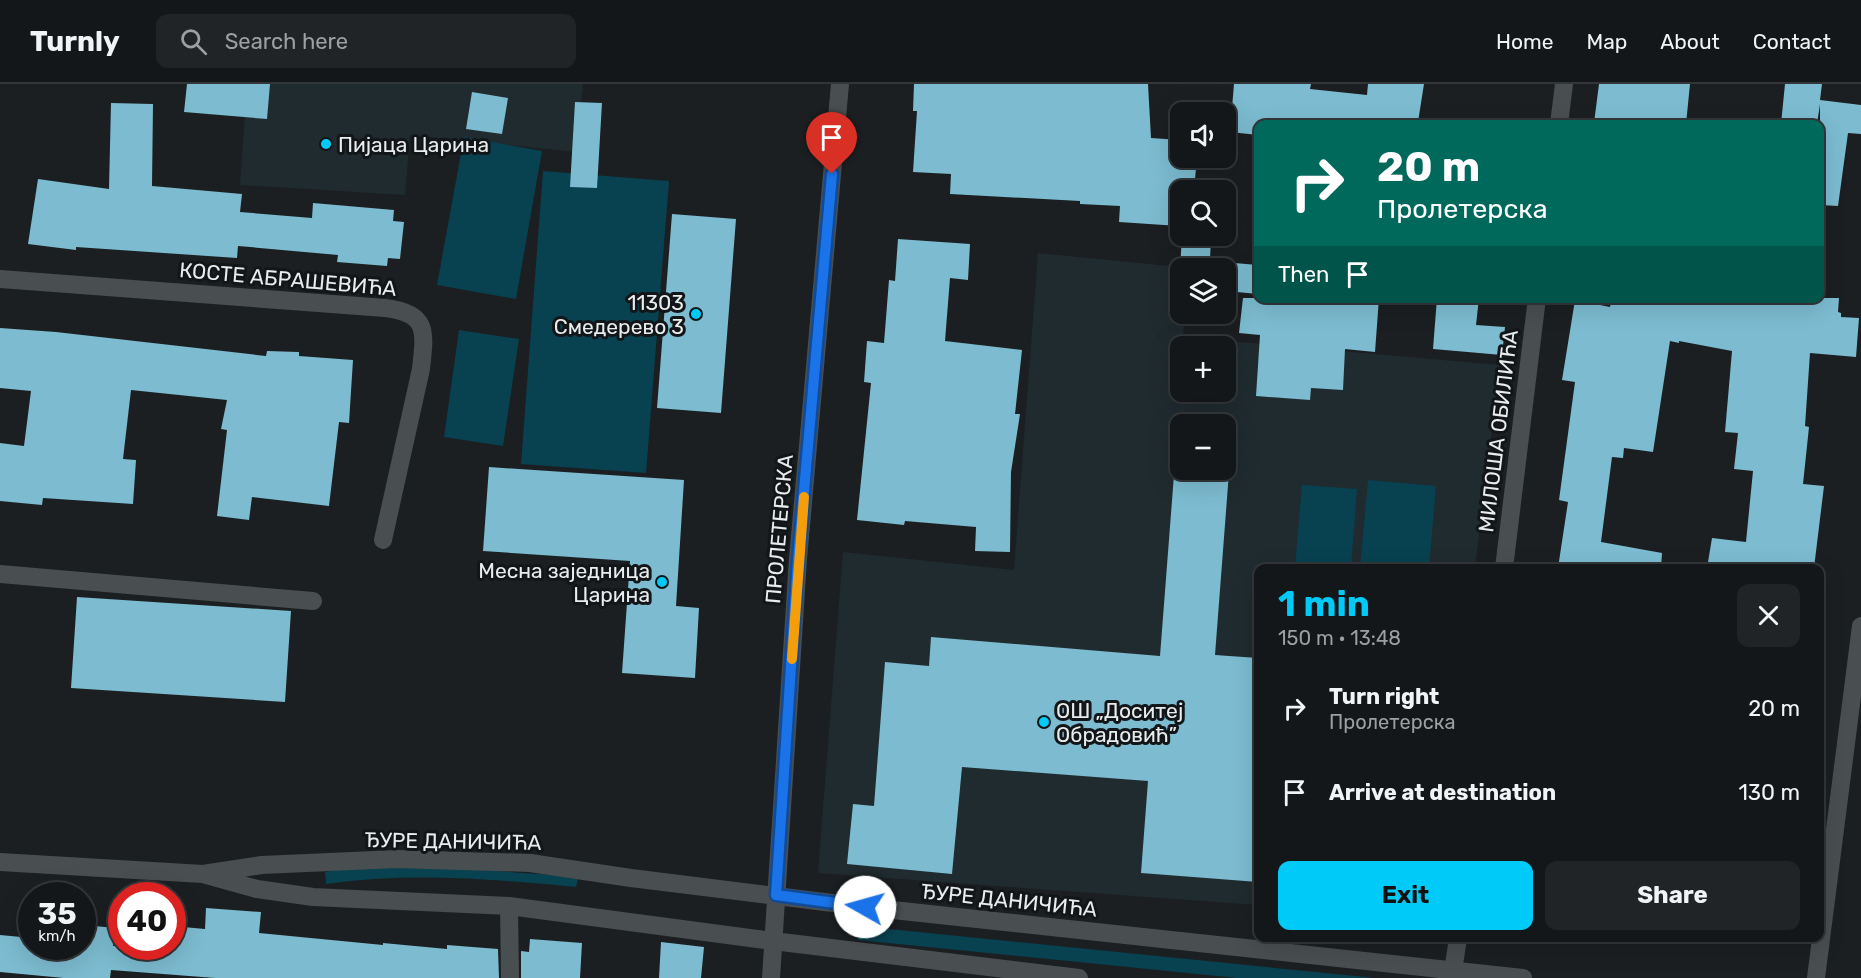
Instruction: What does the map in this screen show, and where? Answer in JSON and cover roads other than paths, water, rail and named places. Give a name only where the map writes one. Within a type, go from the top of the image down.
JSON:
[{"type":"street","name":"ПРОЛЕТЕРСКА","points":[[771,978],[798,559],[840,84]]},
{"type":"street","points":[[1560,120],[1564,84]]},
{"type":"street","name":"КОСТЕ АБРАШЕВИЋА","points":[[0,279],[385,308],[403,310],[414,317],[422,327],[421,369],[383,540]]},
{"type":"street","name":"МИЛОША ОБИЛИЋА","points":[[1504,564],[1536,303]]},
{"type":"street","points":[[0,574],[313,601]]},
{"type":"street","points":[[1824,915],[1861,626]]},
{"type":"street","name":"ЂУРЕ ДАНИЧИЋА","points":[[0,862],[203,874],[262,865],[397,859],[530,863],[631,878],[877,908],[1453,974],[1523,978]]},
{"type":"street","name":"ЂУРЕ ДАНИЧИЋА","points":[[203,874],[257,889],[313,897],[509,906],[1079,978]]},
{"type":"street","points":[[509,906],[510,978]]},
{"type":"street","points":[[1453,974],[1457,942]]},
{"type":"street","points":[[1816,978],[1821,942]]},
{"type":"place","name":"Пијаца Царина","points":[[326,144]]},
{"type":"place","name":"11303 Смедерево 3","points":[[696,314]]},
{"type":"place","name":"Месна заједница Царина","points":[[662,582]]},
{"type":"place","name":"ОШ „Доситеј Обрадовић”","points":[[1044,722]]}]
